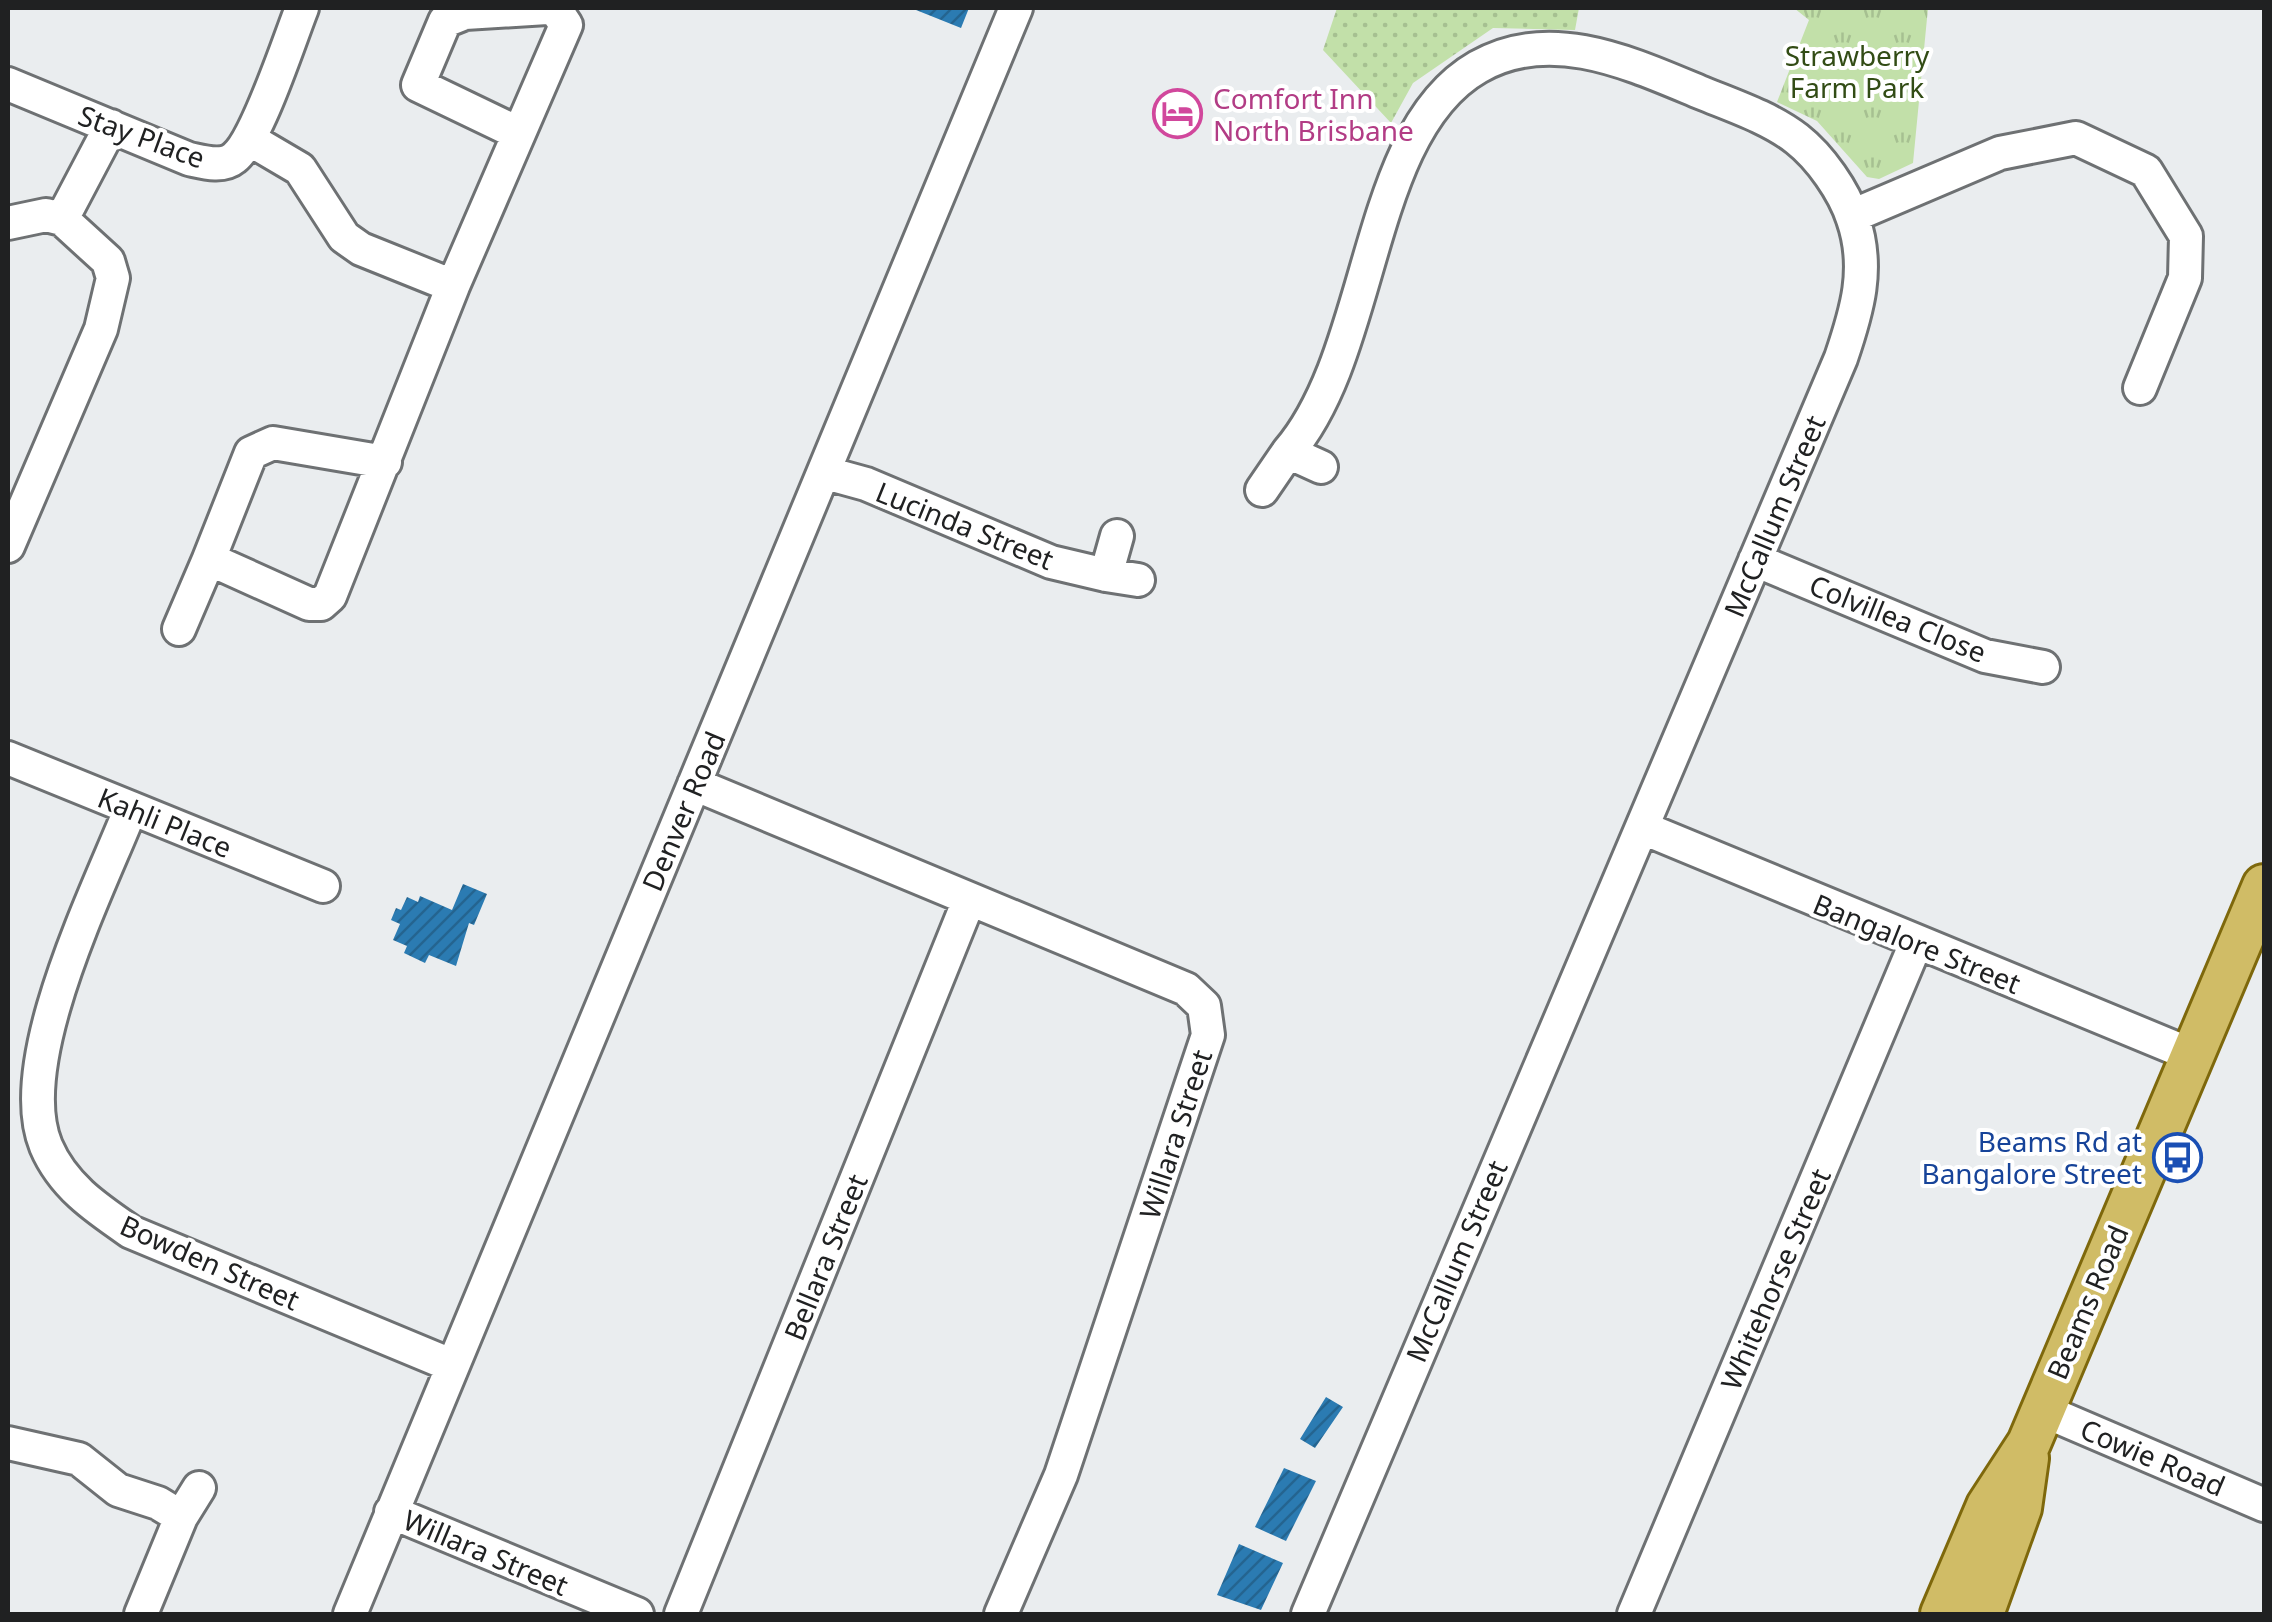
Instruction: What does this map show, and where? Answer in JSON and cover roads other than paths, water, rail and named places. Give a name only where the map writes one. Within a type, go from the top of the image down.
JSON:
[{"type":"main road","name":"Beams Road","points":[[1942,1614],[1988,1506],[2035,1426],[2264,886]]},
{"type":"main road","name":"Beams Road","points":[[1982,1614],[2020,1508],[2035,1426]]},
{"type":"street","name":"Stay Place","points":[[8,84],[214,164],[233,159],[249,139],[302,8]]},
{"type":"street","points":[[209,559],[310,604],[321,604],[330,596],[453,286],[566,25],[562,16],[546,8],[466,13],[446,21],[418,85],[518,134]]},
{"type":"street","name":"Denver Road","points":[[350,1614],[1016,8]]},
{"type":"street","name":"McCallum Street","points":[[1262,490],[1306,430],[1330,384],[1413,136],[1446,91],[1478,66],[1512,53],[1544,48],[1602,54],[1638,66],[1750,113],[1796,138],[1820,162],[1852,216],[1863,260],[1858,306],[1834,376],[1308,1614]]},
{"type":"street","points":[[62,219],[111,126]]},
{"type":"street","points":[[1852,216],[2000,153],[2076,138],[2146,171],[2186,236],[2184,278],[2140,388]]},
{"type":"street","points":[[249,139],[300,169],[344,237],[361,250],[453,286]]},
{"type":"street","points":[[8,223],[46,215],[62,219],[108,261],[113,278],[101,329],[8,546]]},
{"type":"street","points":[[180,628],[251,452],[273,444],[385,462]]},
{"type":"street","points":[[1288,452],[1321,467]]},
{"type":"street","name":"Lucinda Street","points":[[826,473],[866,484],[1052,562],[1122,577],[1117,536]]},
{"type":"street","name":"Colvillea Close","points":[[1755,560],[1986,656],[2043,667]]},
{"type":"street","name":"Kahli Place","points":[[8,758],[323,886]]},
{"type":"street","name":"Willara Street","points":[[694,784],[1186,989],[1204,1006],[1208,1035],[1060,1475],[1001,1614]]},
{"type":"street","name":"Bowden Street","points":[[131,808],[72,957],[43,1047],[39,1111],[45,1143],[64,1178],[85,1200],[131,1232],[452,1365]]},
{"type":"street","name":"Bangalore Street","points":[[1643,828],[2192,1055]]},
{"type":"street","name":"Bellara Street","points":[[681,1614],[969,900]]},
{"type":"street","name":"Whitehorse Street","points":[[1634,1614],[1916,944]]},
{"type":"street","name":"Cowie Road","points":[[2035,1426],[2264,1505]]},
{"type":"street","points":[[8,1443],[80,1459],[118,1490],[158,1503],[181,1517]]},
{"type":"street","points":[[141,1614],[181,1517],[198,1488]]},
{"type":"street","name":"Willara Street","points":[[390,1512],[637,1614]]},
{"type":"place","name":"Comfort Inn North Brisbane","points":[[1178,114]]},
{"type":"place","name":"Beams Rd at Bangalore Street","points":[[2177,1157]]},
{"type":"park label","name":"Strawberry Farm Park","points":[[1857,71]]}]
